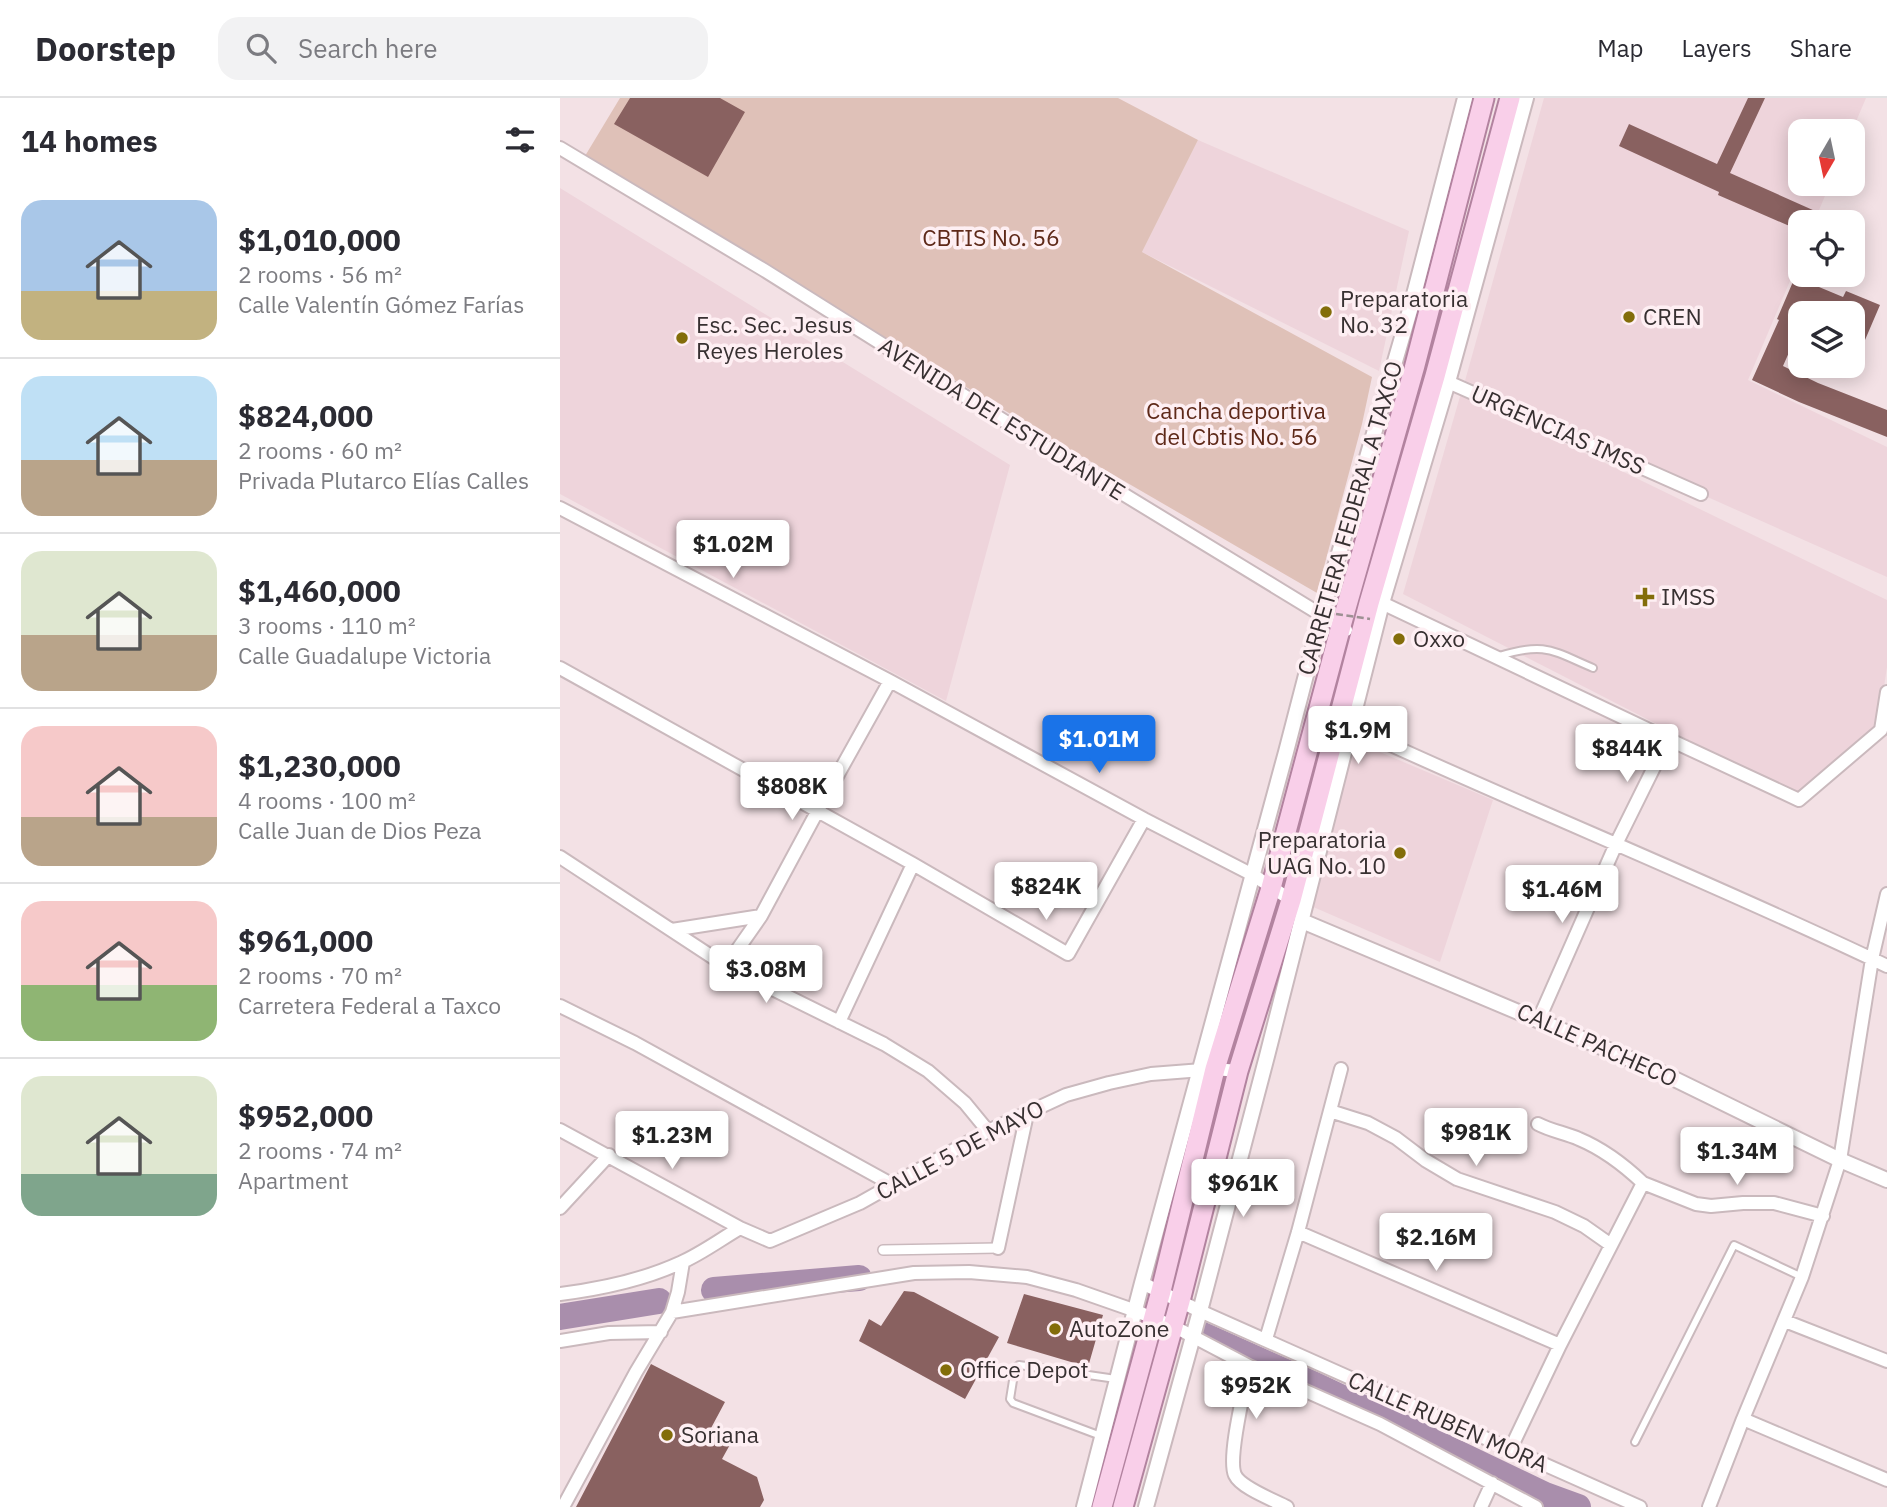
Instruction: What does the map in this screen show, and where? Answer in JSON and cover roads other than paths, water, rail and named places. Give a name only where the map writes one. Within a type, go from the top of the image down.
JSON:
[{"type":"main road","points":[[1102,1507],[1145,1314],[1161,1291],[1207,1070],[1271,888],[1318,714],[1333,618],[1374,509],[1414,369],[1484,98]]},
{"type":"main road","points":[[1123,1507],[1180,1301],[1238,1070],[1332,769],[1441,379],[1510,98]]},
{"type":"street","name":"CARRETERA FEDERAL A TAXCO","points":[[1084,1507],[1118,1380],[1145,1314],[1142,1283],[1207,1070],[1253,875],[1333,618],[1353,503],[1410,310],[1465,98]]},
{"type":"street","points":[[1441,379],[1526,98]]},
{"type":"street","name":"AVENIDA DEL ESTUDIANTE","points":[[560,148],[764,270],[1033,439],[1333,618],[1366,643]]},
{"type":"street","name":"URGENCIAS IMSS","points":[[1414,369],[1702,494]]},
{"type":"street","points":[[1353,503],[1374,509]]},
{"type":"street","points":[[560,508],[1253,875],[1291,900]]},
{"type":"street","points":[[1366,643],[1382,603],[1392,547]]},
{"type":"street","points":[[1382,603],[1799,800],[1884,731],[1887,692]]},
{"type":"street","points":[[560,668],[913,864],[1068,954],[1143,818]]},
{"type":"street","points":[[726,967],[761,916],[890,681]]},
{"type":"street","points":[[1318,714],[1887,966]]},
{"type":"street","points":[[1539,1019],[1616,844],[1668,739]]},
{"type":"street","points":[[1146,1507],[1194,1336],[1302,921],[1332,769],[1305,760]]},
{"type":"street","points":[[560,857],[726,967],[884,1044],[928,1071],[965,1102],[988,1131]]},
{"type":"street","points":[[839,1022],[913,864]]},
{"type":"street","points":[[1709,1507],[1802,1277],[1840,1160],[1872,959],[1887,894]]},
{"type":"street","points":[[671,930],[761,916]]},
{"type":"street","name":"CALLE PACHECO","points":[[1302,921],[1656,1070],[1840,1160],[1887,1180]]},
{"type":"street","points":[[560,1006],[635,1043],[893,1185]]},
{"type":"street","points":[[1266,1339],[1298,1232],[1340,1069]]},
{"type":"street","name":"CALLE 5 DE MAYO","points":[[740,1228],[770,1241],[860,1203],[988,1131],[1066,1095],[1151,1074],[1238,1070]]},
{"type":"street","points":[[1330,1111],[1367,1123],[1396,1138],[1457,1179],[1555,1212],[1584,1226],[1611,1245]]},
{"type":"street","points":[[883,1250],[998,1248],[1027,1114]]},
{"type":"street","points":[[1538,1124],[1596,1147],[1643,1183],[1696,1204],[1711,1206],[1774,1203],[1823,1216]]},
{"type":"street","points":[[560,1130],[740,1228]]},
{"type":"street","points":[[560,1208],[609,1155]]},
{"type":"street","points":[[1510,1450],[1643,1183]]},
{"type":"street","points":[[560,1294],[654,1274],[683,1262],[740,1228]]},
{"type":"street","points":[[1298,1232],[1560,1345]]},
{"type":"street","points":[[563,1507],[636,1372],[672,1312],[683,1262]]},
{"type":"street","points":[[672,1312],[914,1273],[969,1272],[1027,1277],[1076,1290],[1173,1326],[1249,1366],[1380,1424],[1536,1507]]},
{"type":"street","name":"CALLE RUBEN MORA","points":[[1142,1283],[1640,1507]]},
{"type":"street","points":[[1785,1321],[1887,1361]]},
{"type":"street","points":[[560,1341],[609,1333],[661,1332]]},
{"type":"street","points":[[1249,1366],[1232,1457],[1236,1476],[1245,1485],[1287,1507]]},
{"type":"street","points":[[1743,1419],[1887,1480]]},
{"type":"street","points":[[1481,1507],[1492,1483]]},
{"type":"lane","points":[[1495,657],[1522,649],[1542,648],[1593,668]]},
{"type":"lane","points":[[1635,1443],[1734,1245],[1802,1277]]},
{"type":"lane","points":[[1102,1437],[1013,1404],[1010,1399],[1015,1368],[1019,1364],[1118,1380]]},
{"type":"waterway","points":[[714,1290],[859,1278]]},
{"type":"waterway","points":[[560,1317],[659,1301]]},
{"type":"waterway","points":[[1198,1333],[1317,1386],[1545,1495],[1578,1507]]},
{"type":"place","name":"Preparatoria No. 32","points":[[1326,312]]},
{"type":"place","name":"CREN","points":[[1629,317]]},
{"type":"place","name":"Esc. Sec. Jesus Reyes Heroles","points":[[682,338]]},
{"type":"place","name":"IMSS","points":[[1645,597]]},
{"type":"place","name":"Oxxo","points":[[1399,639]]},
{"type":"place","name":"Preparatoria UAG No. 10","points":[[1400,853]]},
{"type":"place","name":"AutoZone","points":[[1055,1329]]},
{"type":"place","name":"Office Depot","points":[[946,1370]]},
{"type":"place","name":"Soriana","points":[[667,1435]]},
{"type":"park label","name":"CBTIS No. 56","points":[[991,238]]},
{"type":"park label","name":"Cancha deportiva del Cbtis No. 56","points":[[1236,424]]}]
